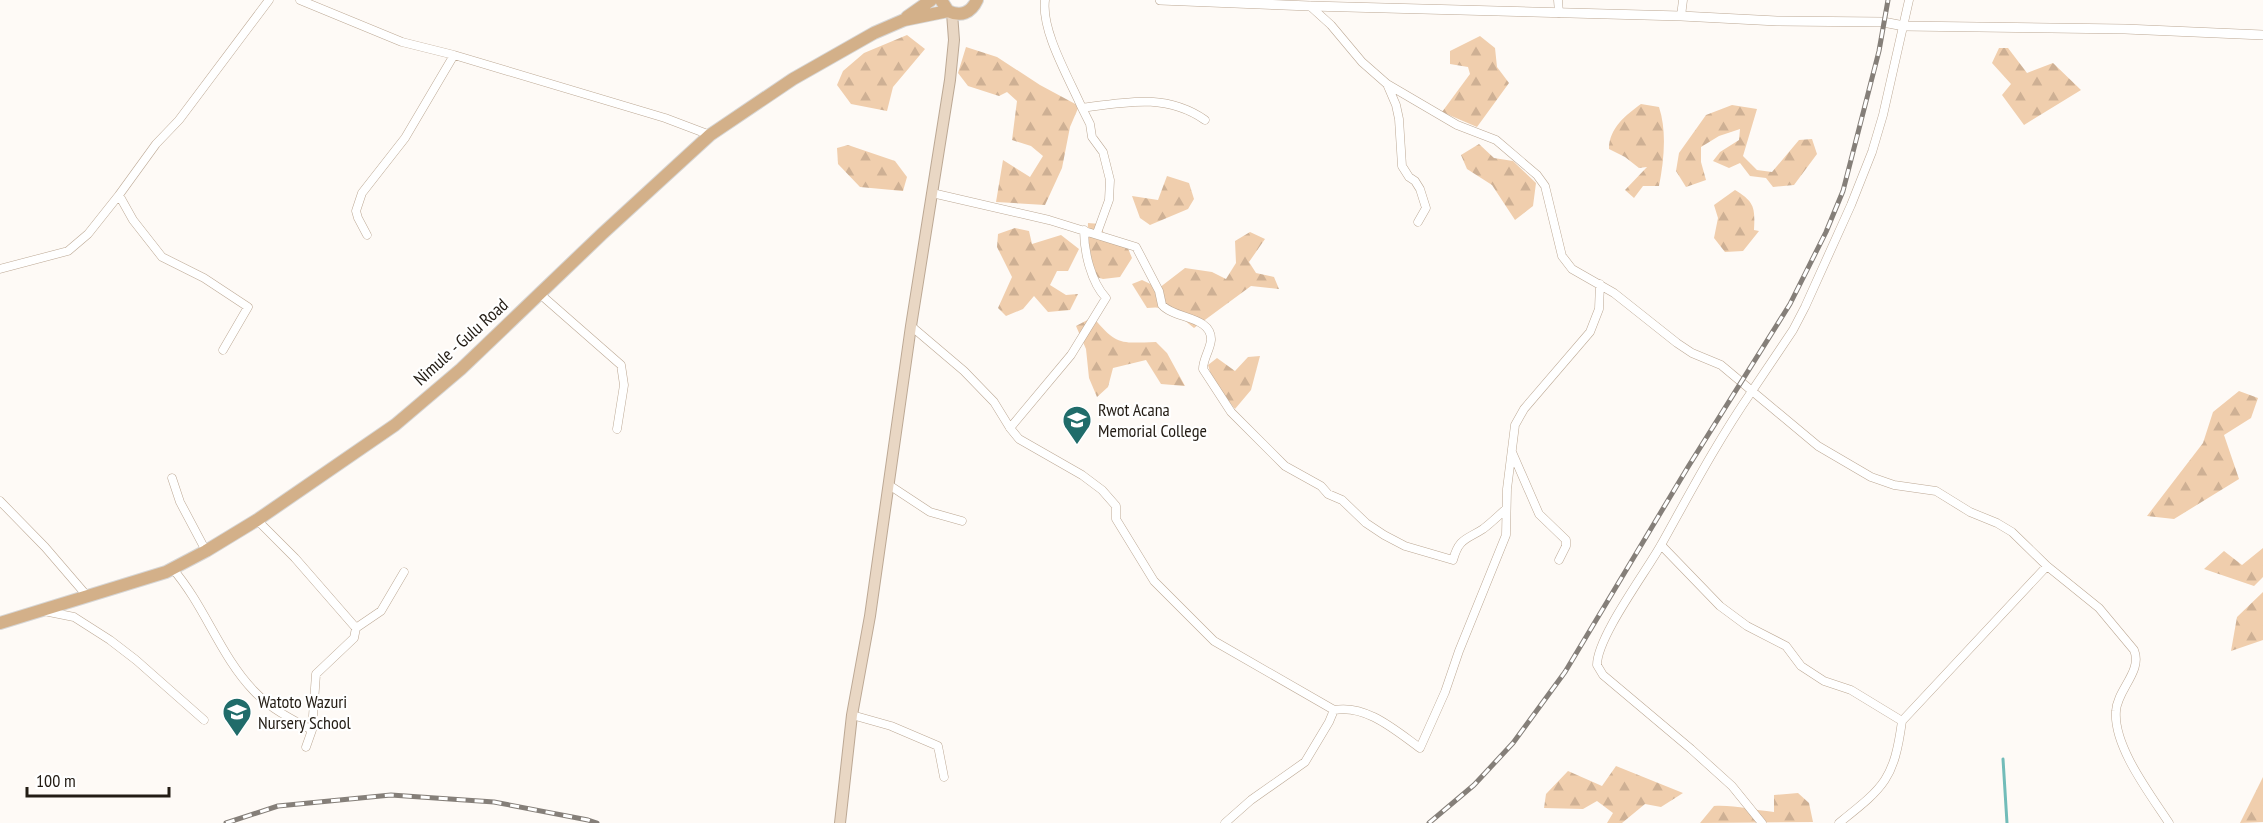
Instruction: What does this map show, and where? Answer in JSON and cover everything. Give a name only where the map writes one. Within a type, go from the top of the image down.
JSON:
[{"type":"main road","name":"Nimule - Gulu Road","points":[[0,623],[36,610],[88,597],[172,568],[206,551],[257,520],[395,424],[461,369],[710,135],[793,79],[874,33],[904,20],[932,0]]},
{"type":"main road","points":[[940,0],[955,13]]},
{"type":"main road","points":[[955,13],[976,2]]},
{"type":"main road","name":"Nimule - Gulu Road","points":[[904,20],[955,13]]},
{"type":"main road","points":[[840,823],[852,716],[870,616],[911,326],[950,80],[955,13]]},
{"type":"street","points":[[0,268],[68,251],[88,234],[156,144],[179,120],[269,0]]},
{"type":"street","points":[[300,0],[402,42],[454,55],[665,118],[710,135]]},
{"type":"street","points":[[976,2],[988,0]]},
{"type":"street","points":[[1045,0],[1046,27],[1090,124],[1092,137],[1103,152],[1110,180],[1109,200],[1097,233]]},
{"type":"street","points":[[1160,0],[1777,21],[1883,22],[1904,26],[2125,29],[2263,35]]},
{"type":"street","points":[[1558,0],[1559,13]]},
{"type":"street","points":[[1681,16],[1683,0]]},
{"type":"street","points":[[1762,823],[1732,786],[1603,675],[1597,665],[1600,651],[1623,604],[1661,545],[1699,473],[1788,338],[1805,307],[1872,152],[1909,0]]},
{"type":"street","points":[[1310,6],[1331,25],[1362,62],[1387,84],[1457,125],[1496,140],[1537,175],[1545,186],[1564,261],[1578,273],[1600,284],[1626,302],[1665,335],[1692,353],[1721,365],[1818,446],[1844,462],[1880,481],[1936,491],[1970,512],[2012,532],[2047,566],[2099,608],[2135,653],[2134,668],[2116,708],[2116,724],[2132,763],[2169,823]]},
{"type":"street","points":[[367,235],[356,211],[362,194],[405,138],[454,55]]},
{"type":"street","points":[[1387,84],[1399,119],[1402,165],[1420,189],[1426,208],[1418,222]]},
{"type":"street","points":[[1082,108],[1143,100],[1178,106],[1205,120]]},
{"type":"street","points":[[932,193],[1049,219],[1136,247],[1159,291],[1162,305],[1172,313],[1197,320],[1205,328],[1211,339],[1203,362],[1204,372],[1231,412],[1285,466],[1321,486],[1328,494],[1342,500],[1366,523],[1384,535],[1405,546],[1453,560],[1456,549],[1467,536],[1482,530],[1506,509]]},
{"type":"street","points":[[118,195],[133,220],[162,257],[204,278],[248,307],[223,350]]},
{"type":"street","points":[[1010,428],[1071,355],[1106,298],[1095,281],[1084,230]]},
{"type":"street","points":[[911,326],[964,370],[994,402],[1010,428],[1030,446],[1082,475],[1102,490],[1116,506],[1116,519],[1154,581],[1214,641],[1334,710],[1347,708],[1365,713],[1420,748],[1445,692],[1459,651],[1506,536],[1511,451],[1513,432],[1518,417],[1590,332],[1599,309],[1600,284]]},
{"type":"street","points":[[540,294],[614,356],[621,365],[624,385],[617,429]]},
{"type":"street","points":[[1511,451],[1539,514],[1566,540],[1566,546],[1559,560]]},
{"type":"street","points":[[172,478],[180,502],[206,551]]},
{"type":"street","points":[[889,485],[930,512],[962,521]]},
{"type":"street","points":[[0,501],[45,547],[88,597]]},
{"type":"street","points":[[257,520],[295,558],[356,628]]},
{"type":"street","points":[[1661,545],[1694,576],[1710,596],[1747,626],[1786,646],[1802,666],[1824,681],[1851,690],[1902,721]]},
{"type":"street","points":[[1839,823],[1876,794],[1892,770],[1902,721],[2047,566]]},
{"type":"street","points":[[172,568],[200,606],[230,660],[255,692],[279,713],[312,730]]},
{"type":"street","points":[[306,747],[312,730],[316,674],[354,638],[356,628],[381,611],[404,572]]},
{"type":"street","points":[[36,610],[74,617],[110,640],[204,720]]},
{"type":"street","points":[[1225,823],[1251,800],[1305,762],[1334,710]]},
{"type":"street","points":[[852,716],[891,726],[938,746],[944,777]]},
{"type":"green space","points":[[907,35],[925,49],[893,87],[887,111],[851,104],[837,85],[843,71],[864,53]]},
{"type":"green space","points":[[1480,36],[1495,48],[1497,67],[1509,83],[1477,127],[1442,112],[1470,74],[1468,67],[1450,64],[1450,51]]},
{"type":"green space","points":[[966,47],[997,57],[1040,85],[1079,106],[1070,127],[1062,168],[1045,205],[996,202],[1003,160],[1030,177],[1043,156],[1031,146],[1012,140],[1017,101],[1007,92],[999,96],[968,86],[958,73]]},
{"type":"green space","points":[[1999,48],[2008,48],[2027,73],[2053,63],[2081,90],[2024,125],[2002,95],[2011,84],[1992,63]]},
{"type":"green space","points":[[1641,104],[1659,107],[1664,136],[1663,156],[1659,186],[1643,186],[1634,198],[1625,190],[1647,167],[1639,168],[1625,157],[1609,149],[1615,128]]},
{"type":"green space","points":[[1732,105],[1757,109],[1743,156],[1757,170],[1772,172],[1799,140],[1812,139],[1817,154],[1794,185],[1773,187],[1766,178],[1750,176],[1740,163],[1729,168],[1713,161],[1720,152],[1739,140],[1740,129],[1719,136],[1701,147],[1701,162],[1706,180],[1686,187],[1676,171],[1679,153],[1706,115]]},
{"type":"green space","points":[[1479,144],[1494,158],[1513,161],[1536,183],[1533,206],[1515,220],[1492,185],[1467,169],[1461,155]]},
{"type":"green space","points":[[848,145],[895,161],[907,177],[903,191],[860,187],[838,164],[837,148]]},
{"type":"green space","points":[[1167,176],[1189,183],[1194,199],[1188,209],[1150,225],[1140,218],[1132,196],[1158,200]]},
{"type":"green space","points":[[1735,190],[1750,202],[1754,211],[1754,230],[1759,231],[1743,251],[1725,252],[1714,238],[1718,218],[1714,205]]},
{"type":"green space","points":[[1088,223],[1100,224],[1106,239],[1127,246],[1132,258],[1120,277],[1103,279],[1093,276],[1087,245]]},
{"type":"green space","points":[[1015,228],[1029,231],[1032,244],[1061,235],[1079,249],[1068,271],[1057,271],[1050,285],[1066,295],[1078,294],[1070,310],[1048,312],[1034,296],[1023,309],[1006,316],[998,308],[1012,277],[997,247],[998,234]]},
{"type":"green space","points":[[1250,232],[1265,239],[1249,262],[1256,273],[1274,277],[1279,289],[1251,286],[1194,328],[1167,309],[1147,308],[1132,284],[1142,280],[1159,288],[1185,268],[1212,272],[1226,279],[1236,263],[1235,241]]},
{"type":"green space","points":[[1093,317],[1108,333],[1120,341],[1156,342],[1167,353],[1185,386],[1161,384],[1146,360],[1113,368],[1108,387],[1097,397],[1089,378],[1086,349],[1076,326]]},
{"type":"green space","points":[[1260,356],[1251,390],[1235,409],[1213,382],[1208,365],[1217,358],[1235,371],[1248,357]]},
{"type":"green space","points":[[2239,391],[2258,398],[2251,418],[2224,435],[2239,479],[2174,519],[2147,516],[2203,443],[2213,412]]},
{"type":"green space","points":[[2263,548],[2263,577],[2254,586],[2204,569],[2224,551],[2242,565]]},
{"type":"green space","points":[[2263,592],[2263,640],[2231,651],[2237,617]]},
{"type":"green space","points":[[1616,766],[1683,793],[1661,807],[1645,804],[1622,823],[1607,823],[1613,813],[1597,801],[1583,809],[1544,808],[1546,794],[1568,771],[1602,786]]},
{"type":"green space","points":[[2263,777],[2263,822],[2240,823]]},
{"type":"green space","points":[[1798,793],[1809,803],[1813,822],[1700,823],[1714,806],[1774,812],[1774,795]]},
{"type":"waterway","points":[[2003,759],[2007,823]]},
{"type":"railway","points":[[1429,823],[1474,785],[1513,743],[1565,672],[1688,467],[1790,304],[1826,232],[1843,191],[1879,51],[1888,0]]},
{"type":"railway","points":[[226,823],[278,806],[391,795],[494,802],[597,823]]},
{"type":"place","name":"Rwot Acana Memorial College","points":[[1077,446]]},
{"type":"place","name":"Watoto Wazuri Nursery School","points":[[237,738]]}]
